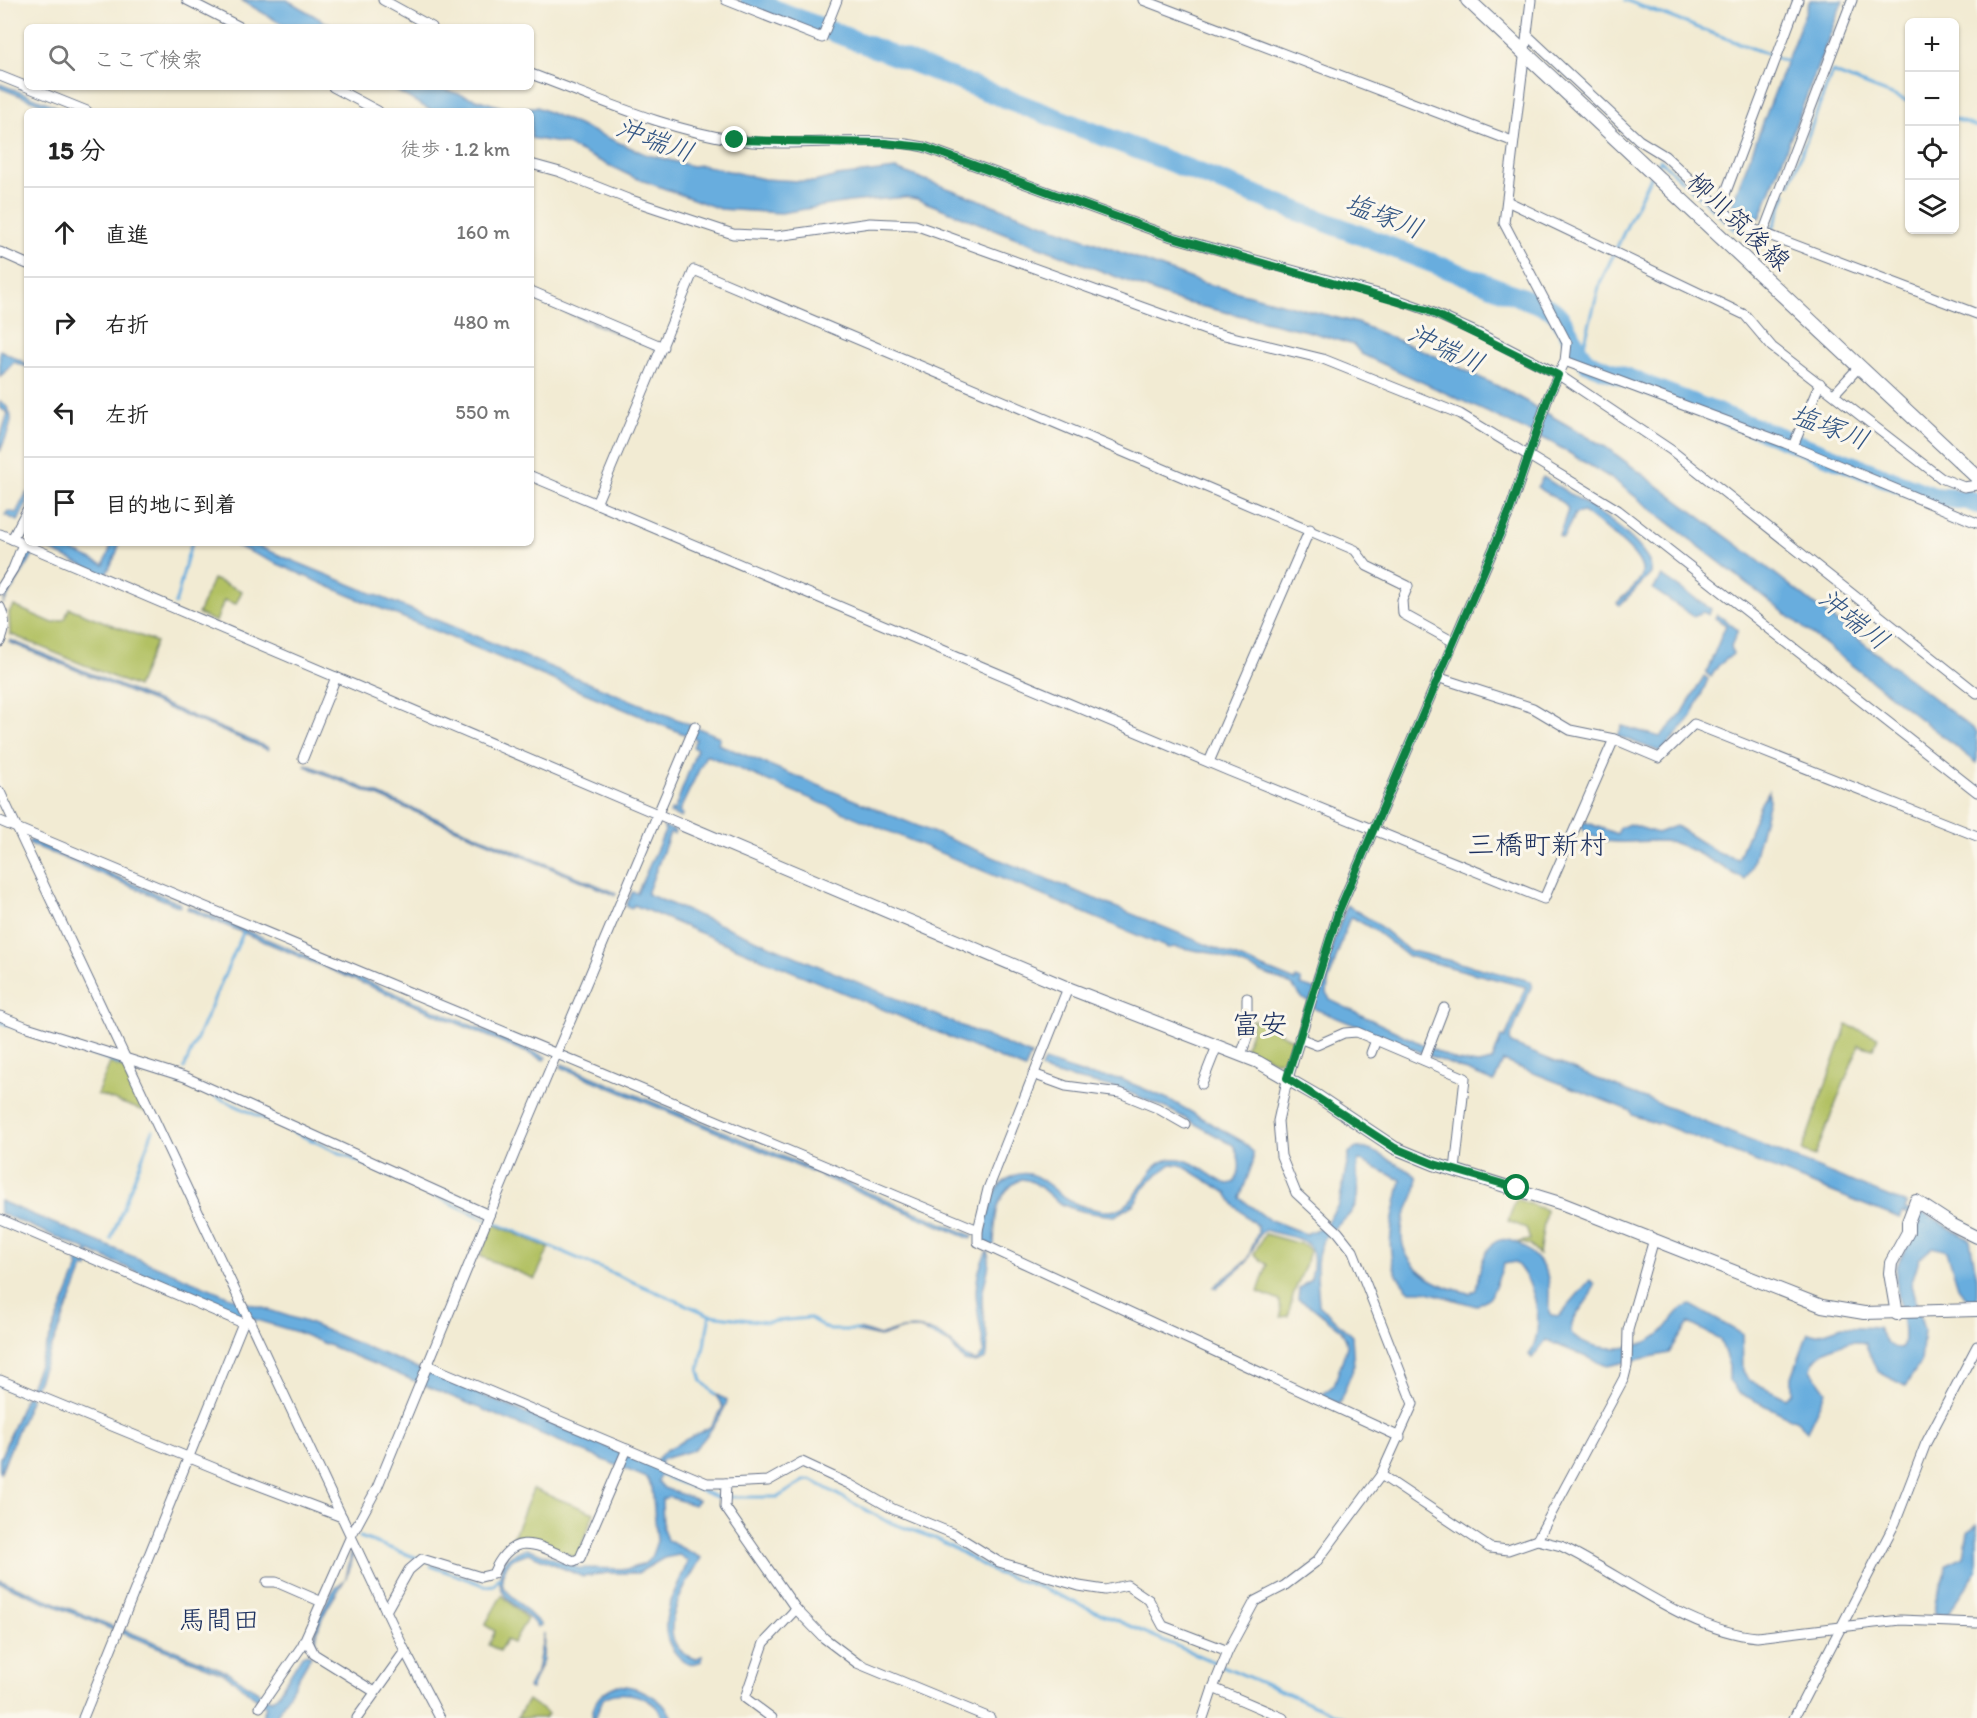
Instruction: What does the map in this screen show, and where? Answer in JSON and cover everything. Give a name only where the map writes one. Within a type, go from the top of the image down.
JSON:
[{"type":"main road","name":"柳川筑後線","points":[[1468,0],[1977,477]]},
{"type":"street","points":[[187,0],[234,24]]},
{"type":"street","points":[[383,0],[427,24]]},
{"type":"street","points":[[726,0],[822,39],[837,0]]},
{"type":"street","points":[[1143,0],[1512,141]]},
{"type":"street","points":[[1203,1718],[1228,1651],[1255,1600],[1284,1586],[1317,1561],[1381,1475],[1413,1404],[1353,1251],[1338,1232],[1296,1192],[1281,1156],[1278,1121],[1287,1078],[1338,913],[1452,641],[1510,510],[1549,395],[1565,361],[1567,343],[1505,229],[1504,217],[1509,202],[1512,141],[1531,0]]},
{"type":"street","points":[[1721,206],[1798,0]]},
{"type":"street","points":[[1763,233],[1852,0]]},
{"type":"street","points":[[1527,35],[1639,140],[1665,156],[1721,206],[1737,224],[1977,314]]},
{"type":"street","points":[[534,75],[670,124],[735,140],[885,143],[924,147],[1172,237],[1427,310],[1558,375],[1712,481],[1977,693]]},
{"type":"street","points":[[0,76],[24,86]]},
{"type":"street","points":[[35,90],[80,108]]},
{"type":"street","points":[[339,90],[372,108]]},
{"type":"street","points":[[534,166],[560,172],[628,200],[733,234],[777,236],[870,223],[915,225],[1208,331],[1323,359],[1460,414],[1527,457],[1618,510],[1977,792]]},
{"type":"street","points":[[1509,202],[1745,315],[1772,347],[1941,477],[1964,487],[1977,485]]},
{"type":"street","points":[[0,252],[24,263]]},
{"type":"street","points":[[596,504],[694,270],[1355,550],[1367,566],[1408,586],[1402,600],[1403,614],[1452,641]]},
{"type":"street","points":[[534,292],[663,347]]},
{"type":"street","points":[[1565,361],[1792,446],[1977,523]]},
{"type":"street","points":[[1834,394],[1859,367]]},
{"type":"street","points":[[1792,446],[1820,383]]},
{"type":"street","points":[[534,477],[1374,831],[1544,899],[1614,739]]},
{"type":"street","points":[[12,539],[24,516]]},
{"type":"street","points":[[1209,762],[1310,530]]},
{"type":"street","points":[[0,534],[23,544],[13,569],[0,591]]},
{"type":"street","points":[[28,546],[1068,988],[1241,1055],[1287,1078],[1376,1138],[1395,1148],[1455,1170],[1563,1204],[1822,1306],[1864,1313],[1977,1311]]},
{"type":"street","points":[[0,607],[5,619],[5,632],[0,642]]},
{"type":"street","points":[[303,758],[336,677]]},
{"type":"street","points":[[1437,677],[1533,708],[1570,730],[1614,739],[1659,758],[1694,724],[1977,836]]},
{"type":"street","points":[[260,1707],[306,1638],[351,1536],[377,1488],[556,1054],[662,816],[695,726]]},
{"type":"street","points":[[0,792],[241,1300],[248,1321],[405,1651],[440,1718]]},
{"type":"street","points":[[0,821],[978,1230]]},
{"type":"street","points":[[1068,988],[988,1189],[978,1230],[978,1242],[1400,1437]]},
{"type":"street","points":[[1241,1055],[1247,1038],[1246,998]]},
{"type":"street","points":[[1424,1060],[1444,1008]]},
{"type":"street","points":[[0,1016],[27,1028],[185,1077],[489,1215]]},
{"type":"street","points":[[1299,1038],[1317,1045],[1344,1033],[1357,1032],[1465,1078],[1455,1170]]},
{"type":"street","points":[[1371,1053],[1376,1040]]},
{"type":"street","points":[[1202,1084],[1217,1046]]},
{"type":"street","points":[[1034,1072],[1066,1086],[1120,1093],[1156,1108],[1185,1124]]},
{"type":"street","points":[[1899,1314],[1890,1273],[1891,1263],[1908,1232],[1908,1222],[1916,1201],[1953,1225],[1977,1237]]},
{"type":"street","points":[[0,1219],[248,1321]]},
{"type":"street","points":[[1537,1540],[1624,1378],[1627,1366],[1628,1330],[1654,1239]]},
{"type":"street","points":[[82,1718],[248,1321]]},
{"type":"street","points":[[1794,1718],[1895,1523],[1926,1443],[1977,1346]]},
{"type":"street","points":[[427,1365],[707,1483],[768,1481],[802,1462],[849,1484],[893,1509],[954,1534],[999,1562],[1079,1586],[1105,1590],[1127,1585],[1149,1600],[1163,1626],[1228,1651]]},
{"type":"street","points":[[0,1380],[342,1517]]},
{"type":"street","points":[[386,1611],[409,1570],[422,1559],[481,1577],[494,1574],[501,1556],[523,1543],[531,1542],[574,1561],[580,1558],[627,1449]]},
{"type":"street","points":[[1381,1475],[1490,1548],[1508,1550],[1537,1540],[1578,1554],[1679,1611],[1736,1635],[1757,1637],[1841,1625],[1924,1619],[1977,1623]]},
{"type":"street","points":[[726,1484],[725,1507],[796,1609],[824,1638],[857,1663],[990,1718]]},
{"type":"street","points":[[267,1582],[276,1582],[322,1602]]},
{"type":"street","points":[[772,1718],[745,1698],[765,1643],[796,1609]]},
{"type":"street","points":[[306,1638],[314,1654],[375,1692]]},
{"type":"street","points":[[357,1718],[405,1651]]},
{"type":"street","points":[[1213,1688],[1283,1718]]},
{"type":"green space","points":[[213,579],[242,591],[236,604],[224,600],[216,622],[198,614]]},
{"type":"green space","points":[[14,606],[53,623],[65,619],[69,608],[156,642],[137,687],[10,634],[9,612]]},
{"type":"green space","points":[[1252,1019],[1294,1040],[1288,1058],[1278,1061],[1245,1049]]},
{"type":"green space","points":[[1847,1025],[1878,1037],[1873,1049],[1859,1045],[1815,1156],[1802,1151]]},
{"type":"green space","points":[[110,1063],[126,1069],[146,1112],[97,1094]]},
{"type":"green space","points":[[1516,1199],[1546,1210],[1539,1255],[1530,1245],[1518,1242],[1530,1240],[1526,1228],[1508,1221]]},
{"type":"green space","points":[[493,1224],[549,1248],[535,1279],[480,1256]]},
{"type":"green space","points":[[1265,1234],[1304,1245],[1310,1250],[1292,1299],[1289,1316],[1281,1317],[1280,1301],[1258,1292],[1267,1265],[1254,1254]]},
{"type":"green space","points":[[533,1489],[594,1513],[577,1558],[524,1538],[510,1545]]},
{"type":"green space","points":[[502,1595],[527,1619],[513,1643],[506,1640],[499,1651],[489,1645],[495,1631],[485,1625]]},
{"type":"green space","points":[[528,1700],[548,1714],[545,1718],[517,1718]]},
{"type":"water","points":[[241,0],[287,0],[329,24],[282,24]]},
{"type":"water","points":[[1810,0],[1843,0],[1760,218],[1743,213],[1732,204]]},
{"type":"water","points":[[0,84],[60,108],[51,108],[0,88]]},
{"type":"water","name":"沖端川","points":[[394,90],[446,90],[505,108],[427,108]]},
{"type":"water","name":"沖端川","points":[[537,107],[645,154],[692,166],[702,165],[764,179],[814,182],[837,176],[896,169],[1203,283],[1357,323],[1431,354],[1508,391],[1607,448],[1755,558],[1977,732],[1977,763],[1614,480],[1551,442],[1361,354],[1354,345],[1311,332],[1178,301],[917,199],[906,197],[849,202],[781,213],[720,209],[633,177],[565,144],[534,139],[534,108],[505,108]]},
{"type":"water","points":[[534,297],[665,353],[534,299]]},
{"type":"water","points":[[0,350],[24,362],[24,366],[14,362],[0,377]]},
{"type":"water","points":[[0,401],[10,412],[11,418],[0,452],[0,438],[8,413],[0,408]]},
{"type":"water","points":[[1543,477],[1626,533],[1649,561],[1651,574],[1620,605],[1617,603],[1635,586],[1642,575],[1637,558],[1620,540],[1583,512],[1575,514],[1563,538],[1559,536],[1568,510],[1565,504],[1537,487]]},
{"type":"water","points":[[24,498],[24,509],[18,521],[5,515],[8,511],[16,513]]},
{"type":"water","points":[[27,546],[38,546],[3,604],[9,582]]},
{"type":"water","points":[[41,546],[62,546],[104,565],[111,546],[118,546],[106,576]]},
{"type":"water","points":[[237,546],[257,546],[720,737],[718,744],[1295,981],[1296,978],[1301,980],[1301,985],[1316,990],[1347,905],[1376,923],[1408,950],[1531,981],[1532,985],[1510,1039],[1511,1044],[1907,1204],[1905,1209],[1916,1213],[1918,1209],[1970,1240],[1977,1279],[1977,1301],[1969,1302],[1958,1287],[1947,1251],[1933,1247],[1919,1259],[1911,1285],[1924,1330],[1921,1362],[1905,1386],[1877,1371],[1865,1343],[1850,1343],[1833,1348],[1813,1363],[1811,1370],[1826,1391],[1807,1431],[1797,1421],[1739,1393],[1729,1381],[1729,1366],[1720,1339],[1689,1323],[1669,1353],[1607,1366],[1546,1340],[1532,1358],[1529,1355],[1537,1332],[1536,1307],[1528,1282],[1515,1262],[1504,1264],[1491,1296],[1476,1306],[1424,1291],[1410,1291],[1400,1279],[1391,1253],[1392,1223],[1401,1180],[1359,1160],[1357,1170],[1359,1191],[1355,1206],[1350,1214],[1326,1237],[1321,1245],[1317,1264],[1319,1305],[1352,1336],[1354,1367],[1339,1404],[1320,1396],[1334,1385],[1347,1346],[1341,1330],[1298,1299],[1299,1289],[1311,1278],[1313,1254],[1309,1247],[1296,1238],[1265,1230],[1260,1234],[1246,1263],[1217,1288],[1214,1287],[1247,1260],[1258,1232],[1257,1226],[1235,1206],[1227,1193],[1181,1165],[1171,1164],[1148,1182],[1134,1204],[1115,1216],[1073,1209],[1055,1200],[1033,1182],[1021,1179],[1012,1185],[1001,1199],[996,1217],[994,1247],[983,1242],[989,1210],[996,1190],[1006,1180],[1020,1174],[1035,1176],[1079,1205],[1110,1211],[1130,1202],[1157,1165],[1167,1160],[1186,1160],[1228,1184],[1233,1183],[1238,1174],[1239,1159],[1233,1145],[1172,1111],[1121,1089],[1048,1073],[1041,1069],[1044,1061],[1087,1075],[1121,1079],[1170,1100],[1242,1141],[1253,1152],[1253,1162],[1240,1198],[1268,1219],[1306,1234],[1324,1226],[1339,1204],[1349,1154],[1359,1148],[1373,1152],[1417,1177],[1415,1192],[1405,1216],[1402,1232],[1403,1246],[1409,1259],[1429,1278],[1456,1290],[1470,1293],[1476,1290],[1486,1252],[1494,1243],[1509,1240],[1525,1248],[1544,1268],[1548,1279],[1551,1315],[1559,1316],[1590,1280],[1594,1284],[1572,1326],[1571,1333],[1580,1340],[1591,1345],[1616,1348],[1641,1344],[1661,1333],[1682,1309],[1691,1305],[1742,1334],[1743,1371],[1749,1380],[1786,1398],[1792,1393],[1792,1377],[1808,1333],[1816,1335],[1842,1326],[1878,1328],[1890,1344],[1900,1349],[1903,1345],[1904,1327],[1896,1284],[1897,1268],[1919,1224],[1915,1216],[1903,1212],[1900,1218],[1895,1217],[1659,1123],[1632,1115],[1631,1111],[1503,1061],[1494,1082],[1315,1009],[1312,1003],[1303,999],[1292,985],[1207,951],[1168,948],[706,755],[679,812],[682,814],[681,818],[670,813],[671,810],[674,811],[697,749],[693,747],[696,739],[346,594]],"holes":[[[1352,917],[1374,930],[1408,956],[1526,987],[1505,1038],[1501,1037],[1492,1061],[1478,1064],[1457,1061],[1330,1000],[1327,993],[1328,983],[1349,919]]]},
{"type":"water","points":[[1662,576],[1711,609],[1709,615],[1703,612],[1693,616],[1653,589]]},
{"type":"water","points":[[1717,614],[1738,630],[1731,646],[1733,654],[1718,666],[1711,677],[1706,673],[1726,625],[1715,618]]},
{"type":"water","points":[[10,640],[269,748],[268,750],[9,642]]},
{"type":"water","points":[[1704,676],[1708,679],[1692,716],[1661,752],[1618,736],[1622,726],[1660,737],[1682,714]]},
{"type":"water","points":[[306,764],[616,893],[615,895],[305,766]]},
{"type":"water","points":[[1769,791],[1769,801],[1752,867],[1745,880],[1678,844],[1658,841],[1611,842],[1589,834],[1580,826],[1582,821],[1617,834],[1620,828],[1629,824],[1657,833],[1676,826],[1720,854],[1738,859],[1761,803]]},
{"type":"water","points":[[663,826],[675,831],[674,834],[670,833],[647,894],[1031,1055],[1025,1069],[634,905],[632,908],[626,906],[632,892],[637,893],[665,831]]},
{"type":"water","points":[[31,840],[181,904],[180,907],[28,843]]},
{"type":"water","points":[[188,906],[546,1057],[544,1060],[187,909]]},
{"type":"water","points":[[562,1064],[973,1236],[971,1239],[561,1067]]},
{"type":"water","points":[[0,1201],[235,1299],[306,1322],[651,1465],[666,1450],[710,1427],[723,1407],[715,1394],[727,1400],[718,1419],[696,1447],[660,1461],[662,1469],[658,1481],[664,1488],[698,1500],[694,1505],[669,1497],[662,1499],[663,1528],[667,1540],[701,1558],[680,1597],[674,1612],[672,1627],[674,1640],[681,1651],[695,1659],[702,1656],[702,1661],[688,1663],[680,1658],[671,1647],[667,1635],[668,1610],[688,1561],[679,1555],[664,1558],[638,1573],[607,1573],[583,1577],[528,1553],[512,1559],[502,1576],[503,1587],[541,1625],[537,1627],[510,1601],[501,1587],[502,1567],[506,1560],[527,1548],[578,1568],[628,1569],[644,1564],[651,1558],[657,1541],[652,1488],[647,1478],[297,1332],[243,1316],[237,1317],[90,1251],[85,1260],[90,1262],[88,1268],[84,1267],[35,1388],[30,1387],[79,1266],[76,1264],[79,1257],[84,1259],[87,1250],[0,1213]]},
{"type":"water","points":[[987,1251],[989,1262],[982,1297],[987,1343],[986,1359],[976,1363],[964,1361],[950,1344],[920,1329],[904,1329],[917,1328],[934,1332],[951,1343],[965,1357],[977,1361],[984,1352],[976,1289],[981,1264]]},
{"type":"water","points":[[859,1329],[880,1336],[903,1329],[880,1337],[858,1332]]},
{"type":"water","points":[[26,1395],[31,1398],[0,1474],[0,1459]]},
{"type":"water","points":[[1977,1523],[1977,1571],[1948,1614],[1935,1614],[1936,1601],[1947,1564],[1964,1556],[1968,1532]]},
{"type":"water","points":[[352,1549],[352,1561],[346,1576]]},
{"type":"water","points":[[345,1579],[322,1619],[317,1633],[316,1648],[313,1646],[318,1619],[332,1592]]},
{"type":"water","points":[[0,1580],[114,1627],[113,1630],[0,1583]]},
{"type":"water","points":[[124,1630],[228,1672],[270,1700],[277,1696],[302,1655],[307,1653],[311,1656],[275,1718],[262,1718],[266,1706],[225,1674],[122,1633]]},
{"type":"water","points":[[544,1633],[543,1659],[531,1689],[528,1688],[537,1671]]},
{"type":"water","points":[[618,1685],[650,1694],[663,1705],[672,1718],[663,1718],[653,1704],[646,1699],[619,1694],[603,1699],[595,1718],[592,1718],[594,1706],[599,1697]]},
{"type":"waterway","name":"塩塚川","points":[[750,0],[1549,308],[1565,325],[1586,362],[1934,497],[1968,500],[1977,504]]},
{"type":"waterway","points":[[1625,0],[1786,61]]},
{"type":"waterway","points":[[1790,184],[1832,72],[1905,100]]},
{"type":"waterway","points":[[1959,121],[1977,127]]},
{"type":"waterway","points":[[1655,169],[1660,160],[1734,229],[1768,241]]},
{"type":"waterway","points":[[1581,357],[1600,283],[1650,177]]},
{"type":"waterway","points":[[1772,231],[1786,194]]},
{"type":"waterway","points":[[175,604],[191,546]]},
{"type":"waterway","points":[[184,1068],[243,933]]},
{"type":"waterway","points":[[0,1022],[125,1066]]},
{"type":"waterway","points":[[135,1069],[190,1085],[479,1216],[710,1315],[766,1322],[809,1318],[830,1330],[858,1330]]},
{"type":"waterway","points":[[111,1239],[153,1130]]},
{"type":"waterway","points":[[710,1315],[699,1371],[702,1381],[715,1394]]},
{"type":"waterway","points":[[0,1385],[19,1393]]},
{"type":"waterway","points":[[656,1473],[717,1497],[778,1497],[804,1481],[811,1480],[886,1521],[939,1540],[996,1573],[1037,1586],[1344,1718]]},
{"type":"waterway","points":[[360,1537],[420,1559]]},
{"type":"waterway","points":[[431,1566],[486,1586],[494,1585],[499,1578]]},
{"type":"district","name":"三橋町新村","points":[[1537,844]]},
{"type":"district","name":"富安","points":[[1260,1024]]},
{"type":"district","name":"馬間田","points":[[219,1620]]},
{"type":"route","points":[[735,140],[885,143],[924,147],[1172,237],[1327,279],[1427,310],[1480,334],[1558,375],[1531,445],[1510,510],[1452,641],[1338,913],[1287,1078],[1317,1096],[1376,1138],[1395,1148],[1434,1164],[1517,1188]]}]
